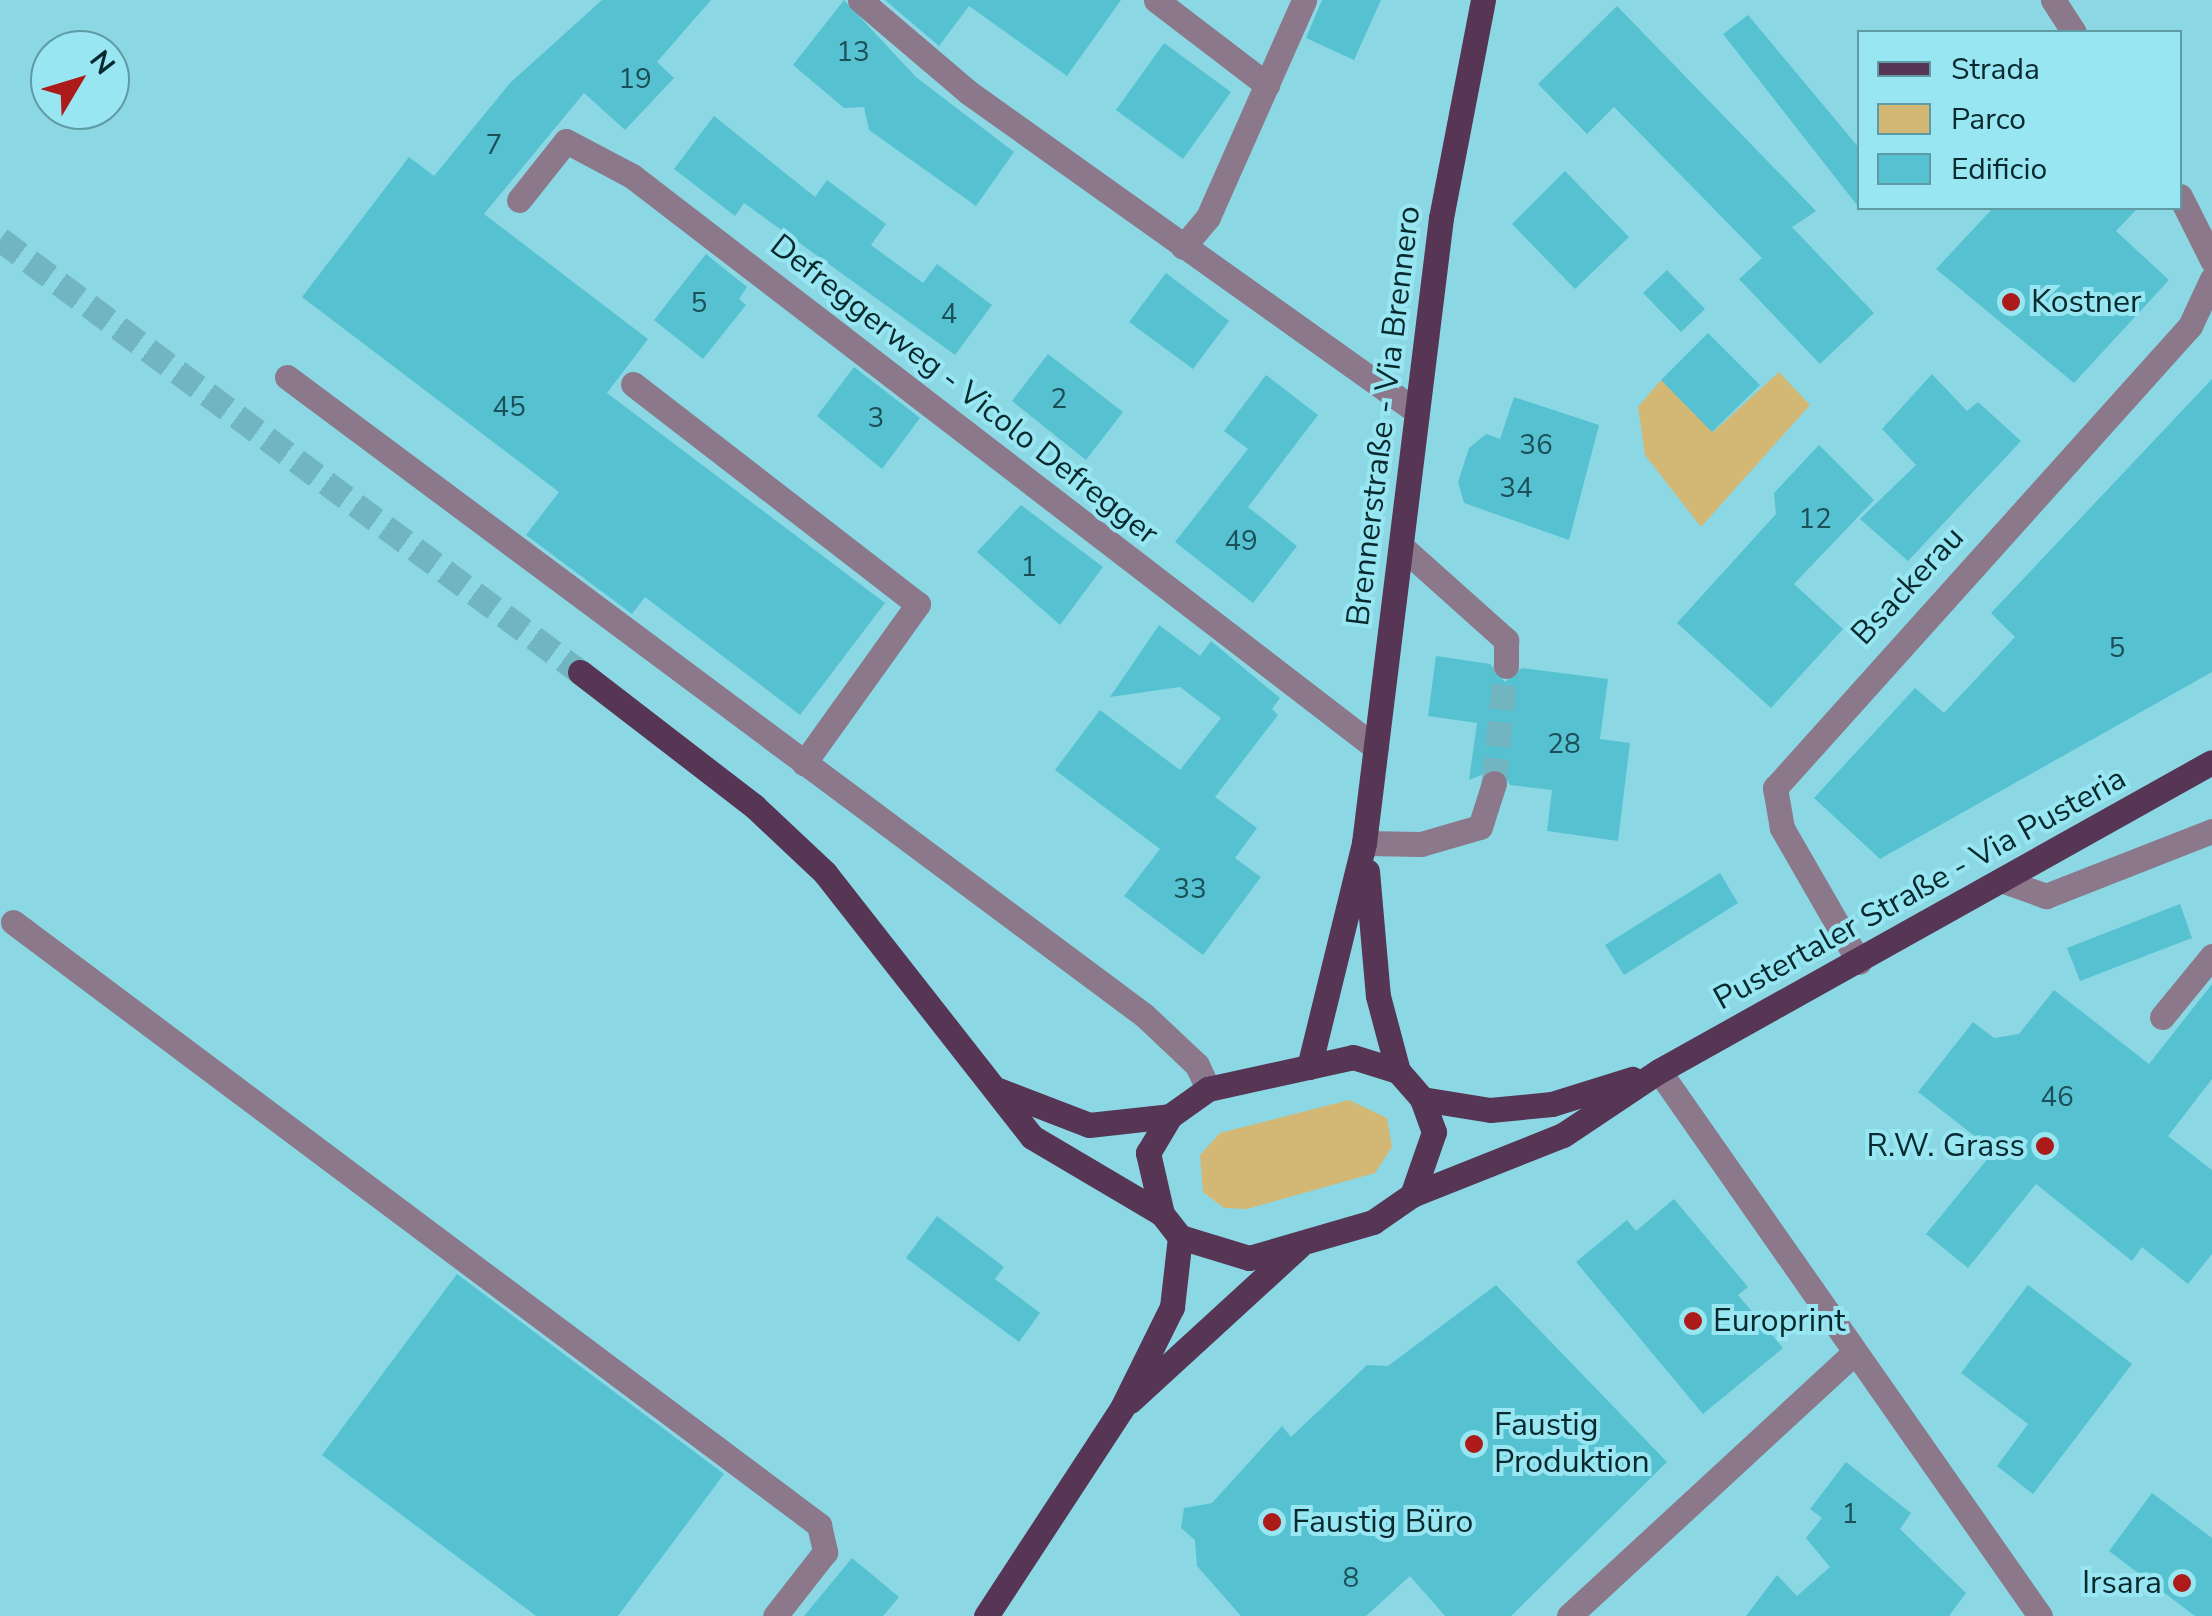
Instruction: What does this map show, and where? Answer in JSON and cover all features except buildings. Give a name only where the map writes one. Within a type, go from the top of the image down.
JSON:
[{"type":"main road","name":"Brennerstraße - Via Brennero","points":[[1309,1067],[1364,843],[1416,411],[1464,69],[1483,0]]},
{"type":"main road","points":[[580,672],[754,806],[825,873],[1032,1138],[1162,1214],[1180,1238],[1249,1258],[1373,1222],[1412,1195],[1434,1132],[1422,1099]]},
{"type":"main road","name":"Pustertaler Straße - Via Pusteria","points":[[1412,1195],[1563,1134],[1659,1071],[2212,762]]},
{"type":"main road","name":"Brennerstraße - Via Brennero","points":[[1364,843],[1378,996],[1398,1072],[1422,1099]]},
{"type":"main road","points":[[1162,1214],[1148,1153],[1170,1116],[1208,1089],[1353,1057],[1398,1072]]},
{"type":"main road","name":"Pustertaler Straße - Via Pusteria","points":[[1422,1099],[1459,1109],[1552,1104],[1659,1071]]},
{"type":"main road","points":[[997,1090],[1089,1125],[1170,1116]]},
{"type":"main road","points":[[986,1616],[1122,1408],[1172,1307],[1180,1238]]},
{"type":"main road","points":[[1122,1408],[1302,1243]]},
{"type":"street","points":[[860,0],[968,92],[1416,411]]},
{"type":"street","points":[[1156,0],[1266,85]]},
{"type":"street","points":[[1183,248],[1208,217],[1304,0]]},
{"type":"street","points":[[2053,0],[2073,30]]},
{"type":"street","name":"Defreggerweg - Vicolo Defregger","points":[[519,200],[566,140],[632,176],[1376,748]]},
{"type":"street","points":[[2182,200],[2212,260]]},
{"type":"street","name":"Bsackerau","points":[[1859,962],[1782,828],[1775,788],[2190,326],[2212,279]]},
{"type":"street","points":[[287,377],[1159,1027],[1208,1089]]},
{"type":"street","points":[[633,384],[918,604],[804,763]]},
{"type":"street","points":[[1402,547],[1506,640],[1506,666]]},
{"type":"street","points":[[1364,843],[1421,844],[1480,827],[1494,783]]},
{"type":"street","points":[[2002,880],[2046,896],[2212,830]]},
{"type":"street","points":[[14,922],[819,1526],[826,1552],[775,1616]]},
{"type":"street","points":[[2162,1017],[2212,956]]},
{"type":"street","points":[[1659,1071],[2040,1616]]},
{"type":"street","points":[[1569,1616],[1855,1352]]},
{"type":"green space","points":[[1779,372],[1810,405],[1701,527],[1645,455],[1638,407],[1661,380],[1713,432]]},
{"type":"green space","points":[[1349,1100],[1387,1118],[1392,1147],[1375,1173],[1247,1209],[1224,1208],[1203,1192],[1200,1155],[1220,1133]]},
{"type":"tunnel","points":[[0,239],[580,672]]},
{"type":"tunnel","points":[[1494,783],[1506,666]]},
{"type":"place","name":"Kostner","points":[[2011,302]]},
{"type":"place","name":"R.W. Grass","points":[[2045,1146]]},
{"type":"place","name":"Europrint","points":[[1693,1321]]},
{"type":"place","name":"Faustig Produktion","points":[[1474,1444]]},
{"type":"place","name":"Faustig Büro","points":[[1272,1522]]},
{"type":"place","name":"Irsara","points":[[2182,1583]]}]
